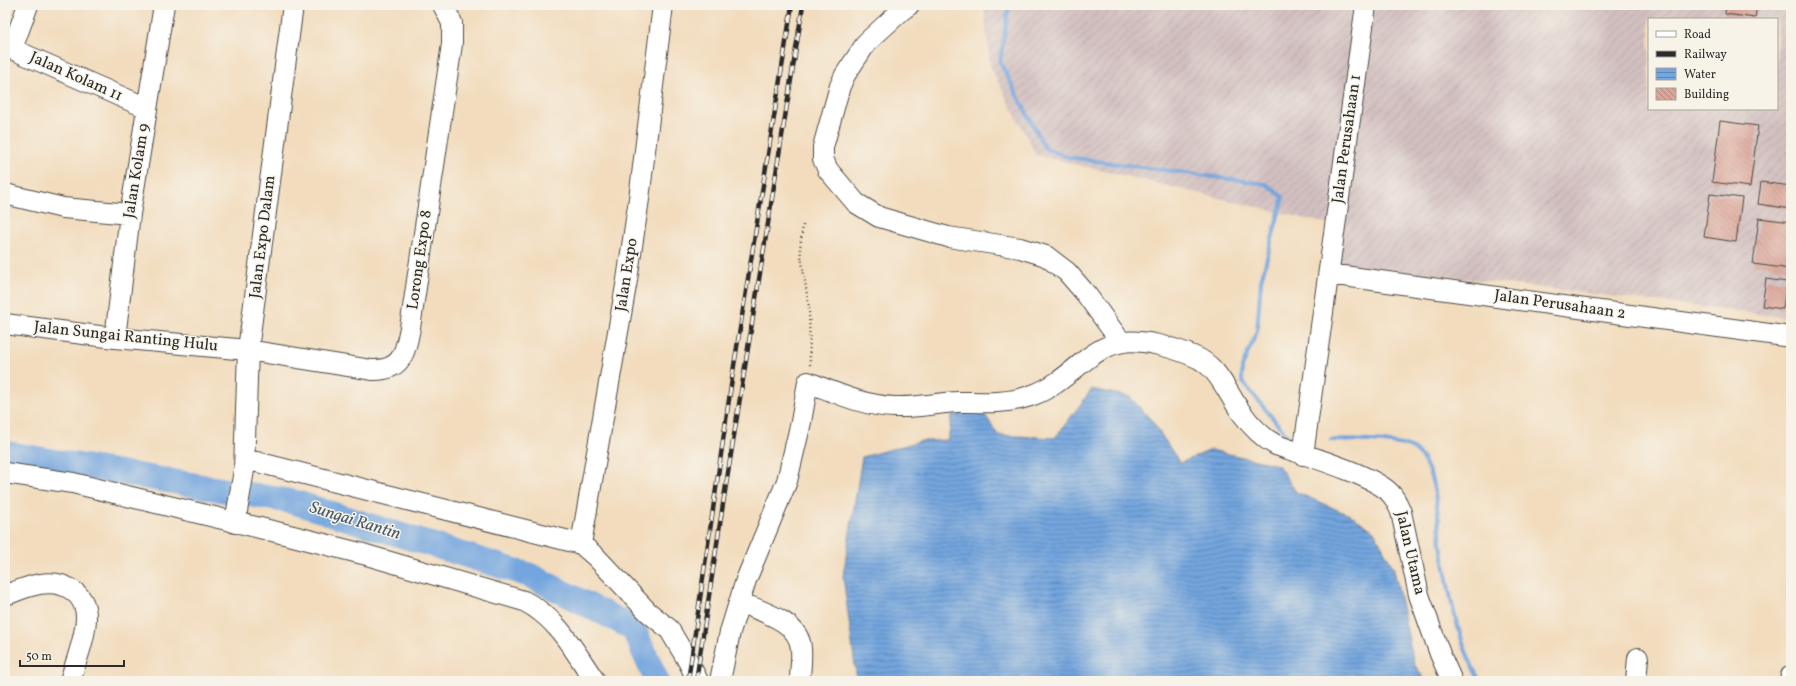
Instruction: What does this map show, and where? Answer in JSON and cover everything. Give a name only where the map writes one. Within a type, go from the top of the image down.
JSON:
[{"type":"street","points":[[9,48],[28,5]]},
{"type":"street","name":"Jalan Kolam 9","points":[[115,338],[130,214],[164,5]]},
{"type":"street","name":"Jalan Expo Dalam","points":[[236,516],[245,465],[248,350],[293,5]]},
{"type":"street","name":"Lorong Expo 8","points":[[248,350],[372,370],[383,370],[394,366],[401,359],[406,349],[410,328],[452,44],[452,23],[444,5]]},
{"type":"street","name":"Jalan Expo","points":[[582,544],[627,280],[639,199],[663,5]]},
{"type":"street","points":[[720,681],[730,632],[749,572],[787,481],[801,422],[808,382],[859,401],[882,406],[916,406],[1006,401],[1028,397],[1044,391],[1056,384],[1099,351],[1121,342],[1086,294],[1067,272],[1046,256],[1020,248],[948,237],[879,217],[856,203],[828,170],[823,159],[823,147],[840,86],[845,75],[867,42],[909,5]]},
{"type":"street","name":"Jalan Perusahaan 1","points":[[1303,455],[1366,5]]},
{"type":"street","name":"Jalan Kolam 11","points":[[9,48],[147,108]]},
{"type":"street","points":[[5,194],[63,208],[130,214]]},
{"type":"street","name":"Jalan Perusahaan 2","points":[[1329,274],[1791,337]]},
{"type":"street","name":"Jalan Sungai Ranting Hulu","points":[[5,324],[115,338],[248,350]]},
{"type":"street","name":"Jalan Utama","points":[[1121,342],[1132,341],[1160,346],[1195,356],[1215,372],[1240,411],[1254,429],[1265,439],[1276,445],[1332,465],[1380,486],[1390,492],[1397,502],[1406,528],[1419,595],[1438,648],[1452,681]]},
{"type":"street","points":[[245,465],[582,544],[596,556],[648,612],[669,629],[688,660],[698,681]]},
{"type":"street","points":[[5,473],[73,483],[236,516],[524,601],[538,608],[553,620],[595,681]]},
{"type":"street","points":[[5,595],[42,584],[55,584],[67,587],[77,592],[86,609],[86,620],[84,635],[70,681]]},
{"type":"street","points":[[739,602],[786,624],[794,632],[801,649],[800,681]]},
{"type":"street","points":[[1636,681],[1638,658]]},
{"type":"street","points":[[1790,681],[1791,676]]},
{"type":"path","points":[[803,225],[800,249],[809,307],[811,358],[808,382]]},
{"type":"shaded area","points":[[984,5],[1791,5],[1791,318],[1326,262],[1328,224],[1036,155],[990,66]]},
{"type":"water","points":[[1092,389],[1130,397],[1152,421],[1180,463],[1211,450],[1278,465],[1296,492],[1352,516],[1374,531],[1394,569],[1414,664],[1426,681],[857,681],[843,576],[862,457],[921,441],[948,440],[952,415],[982,410],[998,435],[1055,438]]},
{"type":"building","points":[[1726,5],[1757,5],[1755,18],[1725,14]]},
{"type":"building","points":[[1720,121],[1758,126],[1750,187],[1712,182]]},
{"type":"building","points":[[1761,182],[1791,186],[1791,209],[1758,204]]},
{"type":"building","points":[[1710,194],[1742,198],[1736,242],[1704,237]]},
{"type":"building","points":[[1759,218],[1791,222],[1791,269],[1753,264]]},
{"type":"building","points":[[1766,279],[1787,282],[1783,309],[1762,306]]},
{"type":"building","points":[[1790,281],[1791,316],[1788,315],[1789,305],[1786,305]]},
{"type":"waterway","points":[[1009,5],[1000,62],[1045,148],[1067,157],[1266,184],[1283,197],[1261,281],[1257,331],[1242,367],[1242,381],[1289,438]]},
{"type":"waterway","points":[[1331,440],[1377,442],[1401,445],[1417,452],[1424,461],[1429,472],[1436,498],[1442,551],[1455,618],[1466,651],[1480,681]]},
{"type":"waterway","name":"Sungai Rantin","points":[[5,453],[294,502],[529,575],[633,628],[657,681]]},
{"type":"railway","points":[[688,681],[733,372],[792,5]]},
{"type":"railway","points":[[696,681],[803,5]]}]
